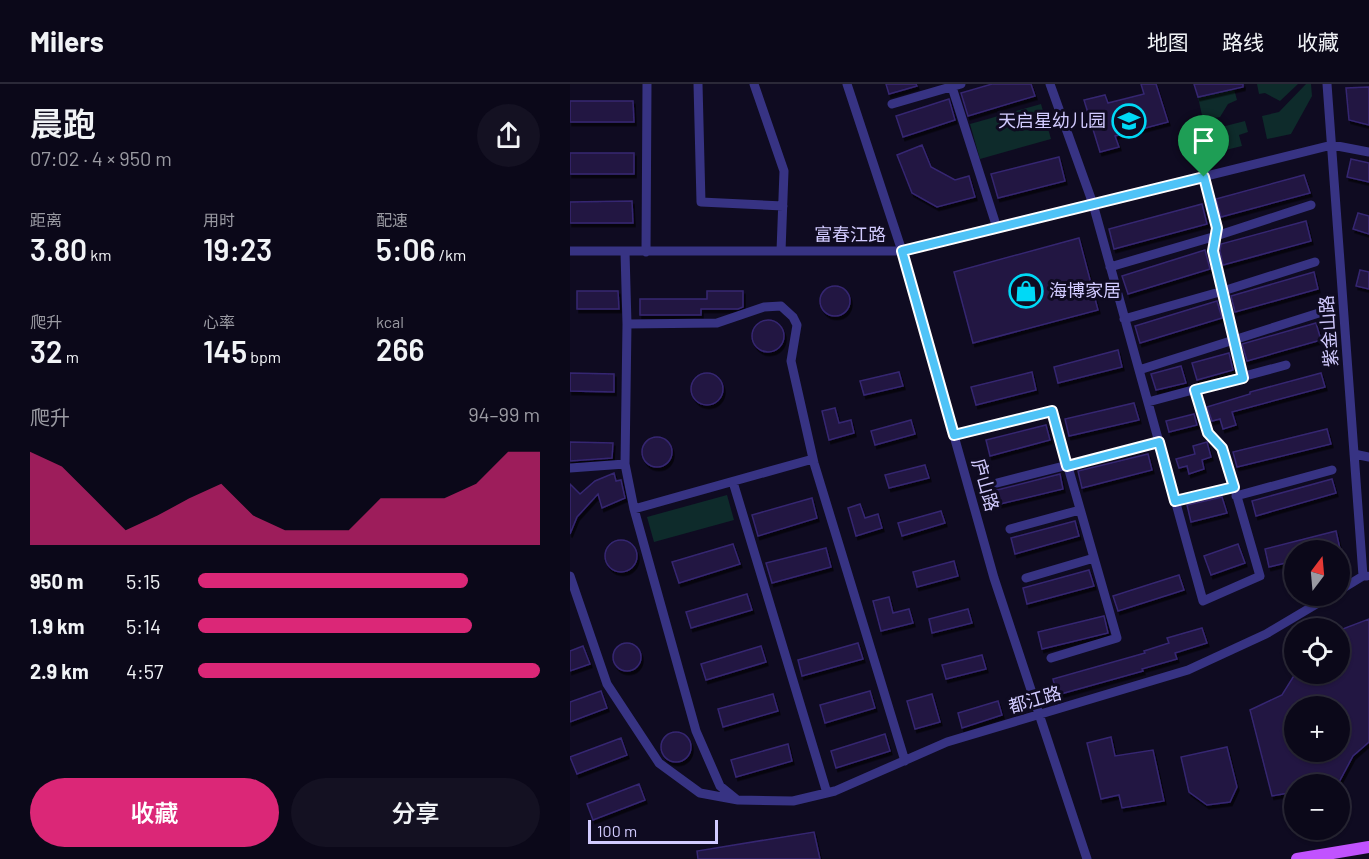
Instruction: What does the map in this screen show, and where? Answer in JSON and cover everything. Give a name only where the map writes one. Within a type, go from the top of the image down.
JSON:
[{"type":"main road","points":[[1297,859],[1369,847]]},
{"type":"street","points":[[646,252],[647,84]]},
{"type":"street","points":[[698,84],[701,202],[783,206]]},
{"type":"street","points":[[754,84],[784,171],[782,251]]},
{"type":"street","name":"庐山路","points":[[847,84],[902,251],[994,578],[1087,859]]},
{"type":"street","points":[[1050,84],[1093,204],[1203,602],[1260,576],[1222,448],[1208,433],[1195,390]]},
{"type":"street","name":"紫金山路","points":[[1327,84],[1354,454],[1366,576]]},
{"type":"street","points":[[892,104],[954,85],[997,228]]},
{"type":"street","name":"富春江路","points":[[570,251],[902,251],[1332,145],[1369,152]]},
{"type":"street","points":[[1204,177],[1217,228],[1213,251],[1243,378]]},
{"type":"street","points":[[1110,267],[1311,206]]},
{"type":"street","points":[[625,252],[627,324],[625,464],[634,509],[696,731],[720,786],[738,800]]},
{"type":"street","points":[[1124,319],[1315,262]]},
{"type":"street","points":[[627,324],[717,323],[764,307],[781,306],[793,317],[797,325],[791,361],[813,459],[905,761]]},
{"type":"street","points":[[1139,370],[1322,312]]},
{"type":"street","points":[[1148,402],[1286,365]]},
{"type":"street","points":[[954,435],[1052,411],[1117,638],[1051,658]]},
{"type":"street","points":[[997,483],[1159,442]]},
{"type":"street","points":[[1354,454],[1369,458]]},
{"type":"street","points":[[634,509],[813,459]]},
{"type":"street","points":[[570,468],[625,464]]},
{"type":"street","points":[[1175,501],[1235,491],[1332,470]]},
{"type":"street","points":[[733,482],[827,793]]},
{"type":"street","points":[[1010,529],[1080,510]]},
{"type":"street","points":[[1026,578],[1094,558]]},
{"type":"street","name":"都江路","points":[[570,576],[607,684],[660,763],[700,793],[738,800],[793,801],[835,792],[947,742],[1188,670],[1266,634],[1313,606]]},
{"type":"street","points":[[1350,585],[1366,576]]},
{"type":"green space","points":[[1257,84],[1298,84],[1280,101],[1265,93],[1259,94]]},
{"type":"green space","points":[[1306,84],[1311,84],[1312,96],[1291,134],[1267,139],[1262,116],[1279,112]]},
{"type":"green space","points":[[1234,89],[1237,100],[1228,104],[1220,117],[1203,120],[1198,97]]},
{"type":"green space","points":[[1041,104],[1051,139],[980,159],[970,124]]},
{"type":"green space","points":[[1245,121],[1248,132],[1239,135],[1242,146],[1193,158],[1186,136]]},
{"type":"green space","points":[[727,495],[734,520],[654,542],[647,517]]},
{"type":"building","points":[[886,84],[916,84],[917,86],[889,94]]},
{"type":"building","points":[[992,84],[1031,84],[1035,96],[968,116],[961,93]]},
{"type":"building","points":[[1141,84],[1156,84],[1168,122],[1115,136],[1119,147],[1100,152],[1084,100],[1105,95],[1108,103],[1144,94]]},
{"type":"building","points":[[1194,84],[1243,84],[1243,87],[1198,97]]},
{"type":"building","points":[[1369,87],[1369,125],[1349,120],[1346,88]]},
{"type":"building","points":[[949,99],[955,120],[903,137],[896,116]]},
{"type":"building","points":[[570,101],[633,101],[634,122],[570,122]]},
{"type":"building","points":[[922,145],[931,167],[955,180],[969,176],[975,197],[937,207],[912,193],[897,155]]},
{"type":"building","points":[[570,153],[634,153],[634,174],[570,174]]},
{"type":"building","points":[[1059,157],[1065,181],[998,198],[991,174]]},
{"type":"building","points":[[1351,159],[1369,163],[1369,182],[1347,177]]},
{"type":"building","points":[[1304,175],[1310,193],[1221,217],[1216,199]]},
{"type":"building","points":[[632,201],[633,223],[570,223],[570,202]]},
{"type":"building","points":[[1202,204],[1207,224],[1114,249],[1109,229]]},
{"type":"building","points":[[1358,213],[1369,216],[1369,234],[1353,229]]},
{"type":"building","points":[[1306,221],[1311,241],[1223,265],[1221,244]]},
{"type":"building","name":"海博家居","points":[[1079,238],[1098,310],[973,343],[954,272]]},
{"type":"building","points":[[1205,250],[1210,269],[1128,294],[1122,276]]},
{"type":"building","points":[[1360,270],[1369,272],[1369,289],[1356,286]]},
{"type":"building","points":[[1314,272],[1318,289],[1235,312],[1231,296]]},
{"type":"building","points":[[835,286],[846,290],[850,301],[846,312],[835,316],[824,312],[820,301],[824,290]]},
{"type":"building","points":[[577,291],[618,291],[619,309],[577,309]]},
{"type":"building","points":[[707,291],[743,291],[743,307],[701,309],[701,315],[640,315],[640,299],[707,299]]},
{"type":"building","points":[[1217,301],[1222,318],[1140,343],[1135,326]]},
{"type":"building","points":[[768,320],[779,325],[784,336],[779,347],[768,352],[757,347],[752,336],[757,325]]},
{"type":"building","points":[[1316,323],[1321,340],[1247,361],[1242,344]]},
{"type":"building","points":[[1118,350],[1122,367],[1058,383],[1054,367]]},
{"type":"building","points":[[1229,353],[1233,370],[1197,380],[1192,363]]},
{"type":"building","points":[[1181,366],[1186,383],[1156,390],[1151,374]]},
{"type":"building","points":[[899,372],[903,386],[864,395],[860,381]]},
{"type":"building","points":[[1032,372],[1036,390],[976,405],[971,387]]},
{"type":"building","points":[[570,373],[614,374],[614,392],[570,391]]},
{"type":"building","points":[[707,373],[718,378],[723,389],[718,400],[707,405],[696,400],[691,389],[696,378]]},
{"type":"building","points":[[1321,373],[1325,387],[1232,412],[1236,425],[1223,429],[1220,419],[1212,421],[1207,407],[1250,394],[1250,392]]},
{"type":"building","points":[[1134,403],[1139,420],[1069,436],[1065,419]]},
{"type":"building","points":[[835,408],[839,423],[851,420],[854,433],[829,440],[822,411]]},
{"type":"building","points":[[1194,414],[1197,425],[1169,432],[1166,421]]},
{"type":"building","points":[[911,420],[915,434],[875,445],[871,431]]},
{"type":"building","points":[[1046,425],[1050,440],[990,456],[986,440]]},
{"type":"building","points":[[1327,429],[1331,444],[1237,467],[1233,452]]},
{"type":"building","points":[[657,437],[663,438],[671,446],[671,458],[663,466],[657,467],[651,466],[643,458],[642,452],[643,446],[651,438]]},
{"type":"building","points":[[570,442],[613,443],[612,458],[570,461]]},
{"type":"building","points":[[1207,442],[1211,457],[1202,460],[1204,469],[1189,474],[1187,466],[1179,468],[1176,459],[1195,454],[1193,446]]},
{"type":"building","points":[[1148,454],[1152,470],[1082,488],[1078,471]]},
{"type":"building","points":[[925,465],[929,478],[889,488],[885,475]]},
{"type":"building","points":[[614,473],[616,481],[621,480],[625,498],[602,508],[598,494],[577,517],[570,534],[570,484],[580,494],[595,481]]},
{"type":"building","points":[[1060,474],[1063,489],[1000,504],[997,490]]},
{"type":"building","points":[[1332,479],[1336,493],[1256,516],[1252,501]]},
{"type":"building","points":[[1222,497],[1227,513],[1191,522],[1187,505]]},
{"type":"building","points":[[812,498],[817,518],[758,536],[752,515]]},
{"type":"building","points":[[860,504],[865,518],[878,514],[882,528],[856,536],[848,508]]},
{"type":"building","points":[[941,511],[945,523],[902,536],[898,523]]},
{"type":"building","points":[[1075,521],[1079,536],[1015,554],[1011,538]]},
{"type":"building","points":[[1336,531],[1338,540],[1300,540]]},
{"type":"building","points":[[621,540],[632,545],[637,556],[632,567],[621,572],[610,567],[605,556],[610,545]]},
{"type":"building","points":[[733,544],[740,564],[679,583],[672,562]]},
{"type":"building","points":[[1238,544],[1245,563],[1211,575],[1204,556]]},
{"type":"building","points":[[1284,544],[1284,563],[1269,567],[1265,549]]},
{"type":"building","points":[[826,548],[831,567],[772,583],[766,563]]},
{"type":"building","points":[[954,561],[958,576],[917,587],[913,572]]},
{"type":"building","points":[[1089,570],[1094,586],[1027,604],[1023,588]]},
{"type":"building","points":[[1179,575],[1184,590],[1118,611],[1113,596]]},
{"type":"building","points":[[747,594],[752,610],[691,628],[686,612]]},
{"type":"building","points":[[889,597],[893,613],[909,609],[913,623],[881,631],[873,601]]},
{"type":"building","points":[[968,609],[972,623],[932,633],[929,619]]},
{"type":"building","points":[[1104,616],[1108,633],[1042,649],[1038,632]]},
{"type":"building","points":[[1369,619],[1369,742],[1350,762],[1350,696],[1284,696],[1284,762],[1350,762],[1343,774],[1284,774],[1284,794],[1272,796],[1250,710],[1282,695],[1289,684],[1350,684],[1350,626]]},
{"type":"building","points":[[1202,628],[1207,643],[1175,653],[1177,659],[1057,695],[1053,679],[1145,653],[1144,651],[1169,643],[1167,638]]},
{"type":"building","points":[[627,643],[637,647],[641,657],[637,667],[627,671],[617,667],[613,657],[617,647]]},
{"type":"building","points":[[858,643],[863,659],[802,676],[798,660]]},
{"type":"building","points":[[583,646],[590,664],[570,671],[570,651]]},
{"type":"building","points":[[761,646],[766,662],[706,680],[701,664]]},
{"type":"building","points":[[982,655],[986,669],[946,679],[942,665]]},
{"type":"building","points":[[601,691],[607,708],[570,722],[570,702]]},
{"type":"building","points":[[870,691],[875,708],[825,723],[820,705]]},
{"type":"building","points":[[773,694],[778,711],[723,727],[718,709]]},
{"type":"building","points":[[932,694],[940,722],[915,729],[907,701]]},
{"type":"building","points":[[998,701],[1002,715],[962,728],[958,713]]},
{"type":"building","points":[[676,732],[687,736],[691,747],[687,758],[676,762],[665,758],[661,747],[665,736]]},
{"type":"building","points":[[885,734],[890,751],[836,768],[831,751]]},
{"type":"building","points":[[1111,737],[1115,756],[1153,750],[1164,801],[1122,808],[1119,795],[1101,799],[1087,743]]},
{"type":"building","points":[[621,738],[627,755],[577,774],[570,757]]},
{"type":"building","points":[[788,744],[792,761],[736,777],[731,760]]},
{"type":"building","points":[[1227,747],[1237,787],[1230,802],[1207,805],[1189,792],[1181,757]]},
{"type":"building","points":[[639,784],[645,800],[593,820],[587,804]]},
{"type":"building","points":[[814,832],[820,859],[698,859],[697,851]]},
{"type":"place","name":"天启星幼儿园","points":[[1129,121]]},
{"type":"place","name":"海博家居","points":[[1026,291]]},
{"type":"route","points":[[1204,177],[1217,228],[1213,251],[1243,378],[1195,390],[1208,433],[1222,448],[1234,487],[1175,501],[1159,442],[1067,466],[1052,411],[954,435],[902,251],[1204,177]]}]
